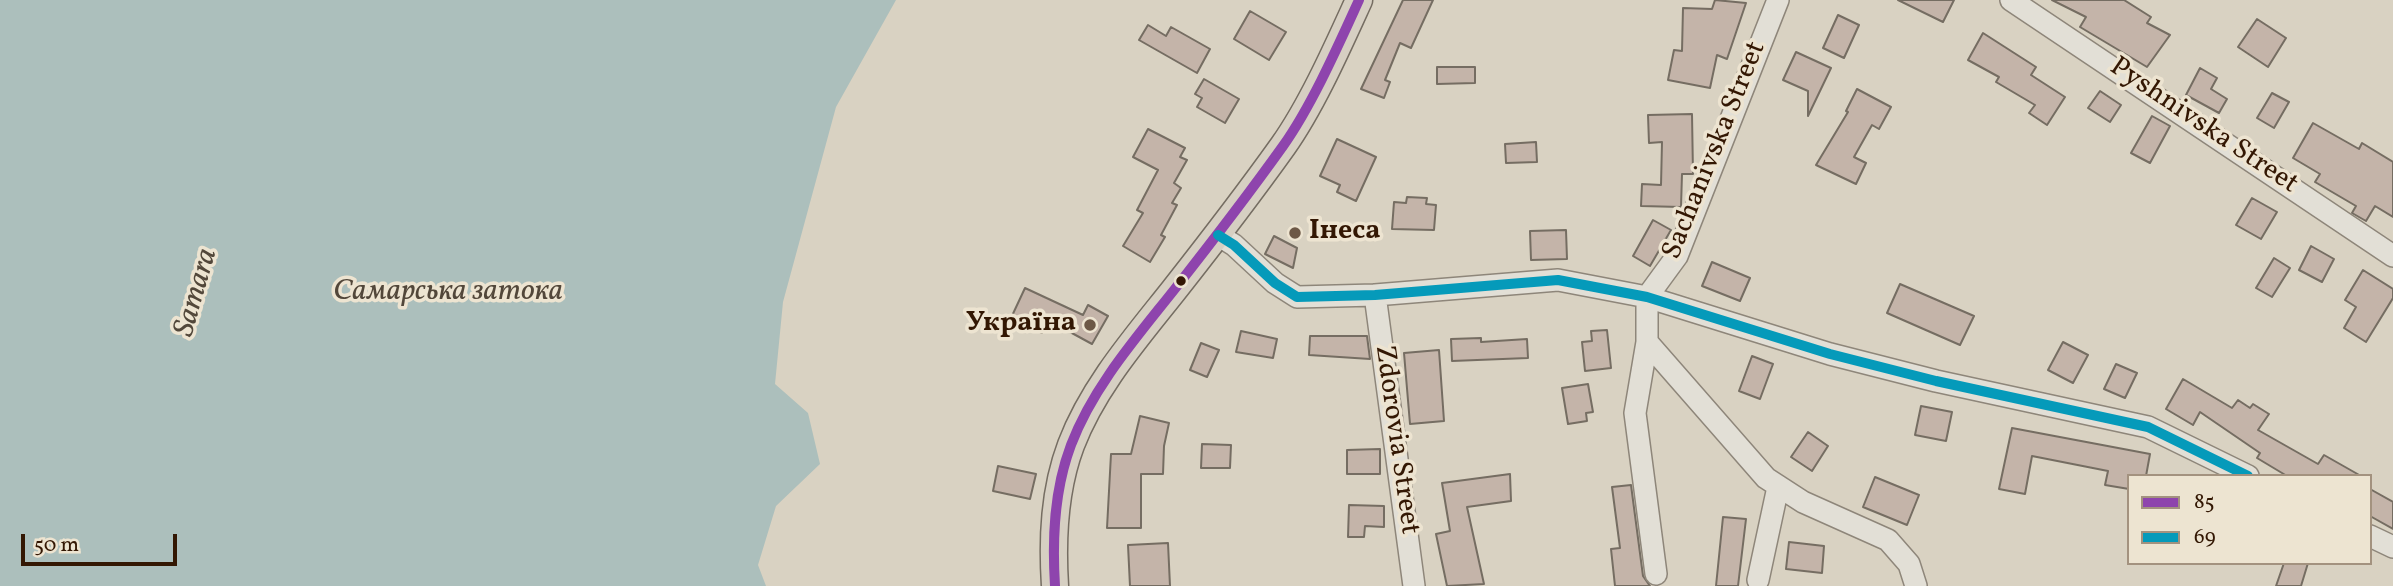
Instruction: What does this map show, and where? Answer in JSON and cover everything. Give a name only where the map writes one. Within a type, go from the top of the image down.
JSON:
[{"type":"main road","points":[[1055,586],[1053,545],[1058,493],[1071,445],[1090,404],[1127,350],[1218,235],[1285,144],[1359,0]]},
{"type":"street","name":"Sachanivska Street","points":[[1647,297],[1677,256],[1778,0]]},
{"type":"street","name":"Pyshnivska Street","points":[[2011,0],[2393,256]]},
{"type":"street","points":[[1218,235],[1234,245],[1275,283],[1297,297],[1375,295],[1559,279],[1647,297],[1830,354],[1936,381],[2148,427],[2244,474]]},
{"type":"street","name":"Zdorovia Street","points":[[1375,295],[1414,586]]},
{"type":"street","points":[[1647,297],[1647,342],[1635,413],[1656,574]]},
{"type":"street","points":[[1647,342],[1766,478],[1803,502],[1888,540],[1909,564],[1916,586]]},
{"type":"street","points":[[1758,580],[1779,487]]},
{"type":"street","points":[[2372,537],[2393,547]]},
{"type":"water","name":"Самарська затока","points":[[0,0],[896,0],[836,107],[783,302],[775,384],[808,413],[820,464],[776,506],[758,565],[766,586],[0,586]]},
{"type":"building","points":[[1403,0],[1433,0],[1411,48],[1400,43],[1385,80],[1390,82],[1384,98],[1361,89]]},
{"type":"building","points":[[1715,0],[1746,3],[1727,59],[1717,55],[1710,88],[1668,80],[1674,50],[1682,51],[1683,8],[1712,9]]},
{"type":"building","points":[[1898,0],[1954,0],[1943,22]]},
{"type":"building","points":[[2052,0],[2124,0],[2151,17],[2147,23],[2170,35],[2147,67],[2080,27],[2086,17]]},
{"type":"building","points":[[1250,11],[1286,32],[1269,60],[1234,39]]},
{"type":"building","points":[[1838,15],[1859,25],[1844,58],[1823,48]]},
{"type":"building","points":[[2257,19],[2286,38],[2268,67],[2238,47]]},
{"type":"building","points":[[1148,25],[1166,36],[1171,27],[1210,49],[1197,73],[1139,40]]},
{"type":"building","points":[[1983,33],[2036,67],[2031,75],[2065,97],[2047,125],[2029,113],[2035,105],[1996,82],[1999,77],[1968,60]]},
{"type":"building","points":[[1796,52],[1831,68],[1808,116],[1808,91],[1783,80]]},
{"type":"building","points":[[1437,67],[1475,67],[1475,83],[1437,84]]},
{"type":"building","points":[[2200,68],[2217,78],[2211,89],[2227,99],[2219,113],[2186,95]]},
{"type":"building","points":[[1204,79],[1239,99],[1225,123],[1197,107],[1202,98],[1195,94]]},
{"type":"building","points":[[1857,89],[1891,107],[1879,129],[1872,125],[1854,157],[1866,163],[1856,184],[1816,165],[1848,112],[1846,111]]},
{"type":"building","points":[[2100,91],[2121,105],[2110,122],[2088,108]]},
{"type":"building","points":[[2272,93],[2289,102],[2274,128],[2257,118]]},
{"type":"building","points":[[1692,114],[1693,174],[1682,174],[1681,207],[1641,206],[1642,184],[1661,185],[1662,142],[1649,143],[1648,115]]},
{"type":"building","points":[[2152,116],[2170,126],[2150,163],[2131,153]]},
{"type":"building","points":[[2313,123],[2359,149],[2362,143],[2393,162],[2393,217],[2375,206],[2366,221],[2352,213],[2356,206],[2315,182],[2320,174],[2293,158]]},
{"type":"building","points":[[1148,129],[1185,148],[1180,157],[1187,160],[1174,183],[1181,188],[1172,203],[1177,205],[1161,235],[1165,237],[1150,262],[1123,246],[1143,213],[1137,210],[1158,170],[1133,157]]},
{"type":"building","points":[[1337,139],[1376,157],[1356,201],[1337,192],[1340,185],[1320,176]]},
{"type":"building","points":[[1536,142],[1537,162],[1506,163],[1505,144]]},
{"type":"building","points":[[1407,197],[1427,198],[1426,204],[1436,205],[1434,230],[1392,229],[1394,202],[1406,203]]},
{"type":"building","points":[[2252,198],[2277,212],[2261,239],[2236,225]]},
{"type":"building","points":[[1653,220],[1671,230],[1650,266],[1633,256]]},
{"type":"building","points":[[1566,230],[1567,259],[1531,260],[1530,231]]},
{"type":"building","points":[[1274,236],[1297,248],[1293,268],[1265,254]]},
{"type":"building","points":[[2311,246],[2334,259],[2322,282],[2299,270]]},
{"type":"building","points":[[2274,258],[2290,268],[2272,297],[2256,288]]},
{"type":"building","points":[[1712,262],[1750,278],[1740,301],[1702,286]]},
{"type":"building","points":[[2363,270],[2393,289],[2393,298],[2366,342],[2344,328],[2356,307],[2345,300]]},
{"type":"building","points":[[1900,284],[1974,316],[1960,345],[1887,313]]},
{"type":"building","points":[[1025,288],[1083,315],[1088,305],[1108,316],[1092,344],[1048,320],[1042,333],[1011,318]]},
{"type":"building","points":[[1607,330],[1611,368],[1585,371],[1582,342],[1592,341],[1591,331]]},
{"type":"building","points":[[1241,331],[1277,339],[1273,358],[1236,352]]},
{"type":"building","points":[[1310,336],[1367,336],[1370,359],[1309,355]]},
{"type":"building","points":[[1481,338],[1481,342],[1527,339],[1528,358],[1452,361],[1451,339]]},
{"type":"building","points":[[2063,342],[2088,355],[2073,383],[2048,370]]},
{"type":"building","points":[[1201,343],[1219,350],[1207,377],[1190,370]]},
{"type":"building","points":[[1439,350],[1444,421],[1410,424],[1404,353]]},
{"type":"building","points":[[1752,356],[1773,364],[1760,399],[1739,391]]},
{"type":"building","points":[[2116,364],[2137,373],[2125,398],[2104,389]]},
{"type":"building","points":[[2183,379],[2232,408],[2238,400],[2250,408],[2253,404],[2269,414],[2258,430],[2318,464],[2324,455],[2357,474],[2284,474],[2257,458],[2260,453],[2200,412],[2193,425],[2166,409]]},
{"type":"building","points":[[1588,384],[1593,412],[1586,413],[1587,421],[1568,424],[1562,388]]},
{"type":"building","points":[[1921,406],[1952,412],[1946,441],[1915,435]]},
{"type":"building","points":[[1140,416],[1169,423],[1164,446],[1163,474],[1141,474],[1141,528],[1107,528],[1111,454],[1131,454]]},
{"type":"building","points":[[2012,428],[2150,454],[2146,474],[2127,474],[2127,489],[2105,485],[2108,471],[2032,456],[2025,494],[1999,489]]},
{"type":"building","points":[[1808,432],[1828,446],[1812,471],[1791,457]]},
{"type":"building","points":[[1202,444],[1231,445],[1230,468],[1201,468]]},
{"type":"building","points":[[1380,449],[1380,474],[1347,474],[1347,450]]},
{"type":"building","points":[[998,466],[1036,474],[1030,499],[993,491]]},
{"type":"building","points":[[1510,474],[1511,501],[1467,507],[1484,584],[1447,586],[1436,534],[1450,531],[1442,483]]},
{"type":"building","points":[[1875,477],[1919,495],[1907,525],[1863,507]]},
{"type":"building","points":[[1631,485],[1643,576],[1650,586],[1615,586],[1611,549],[1620,548],[1612,487]]},
{"type":"building","points":[[2372,490],[2393,502],[2393,529],[2372,517]]},
{"type":"building","points":[[1349,505],[1384,506],[1384,527],[1365,526],[1364,537],[1348,537]]},
{"type":"building","points":[[1723,517],[1746,519],[1738,586],[1716,586]]},
{"type":"building","points":[[1789,542],[1824,546],[1822,573],[1786,569]]},
{"type":"building","points":[[1168,543],[1170,586],[1130,586],[1128,545]]},
{"type":"building","points":[[2283,565],[2307,565],[2301,586],[2276,586]]},
{"type":"transit line","name":"85","points":[[1055,586],[1054,532],[1058,497],[1065,462],[1080,424],[1116,364],[1229,219],[1294,130],[1324,75],[1359,0]]},
{"type":"transit line","name":"69","points":[[1218,235],[1234,245],[1275,283],[1297,297],[1375,295],[1558,280],[1647,297],[1830,354],[1936,381],[2148,427],[2244,474]]},
{"type":"place","name":"Інеса","points":[[1295,233]]},
{"type":"place","name":"Україна","points":[[1090,325]]},
{"type":"water label","name":"Samara","points":[[198,293]]}]
